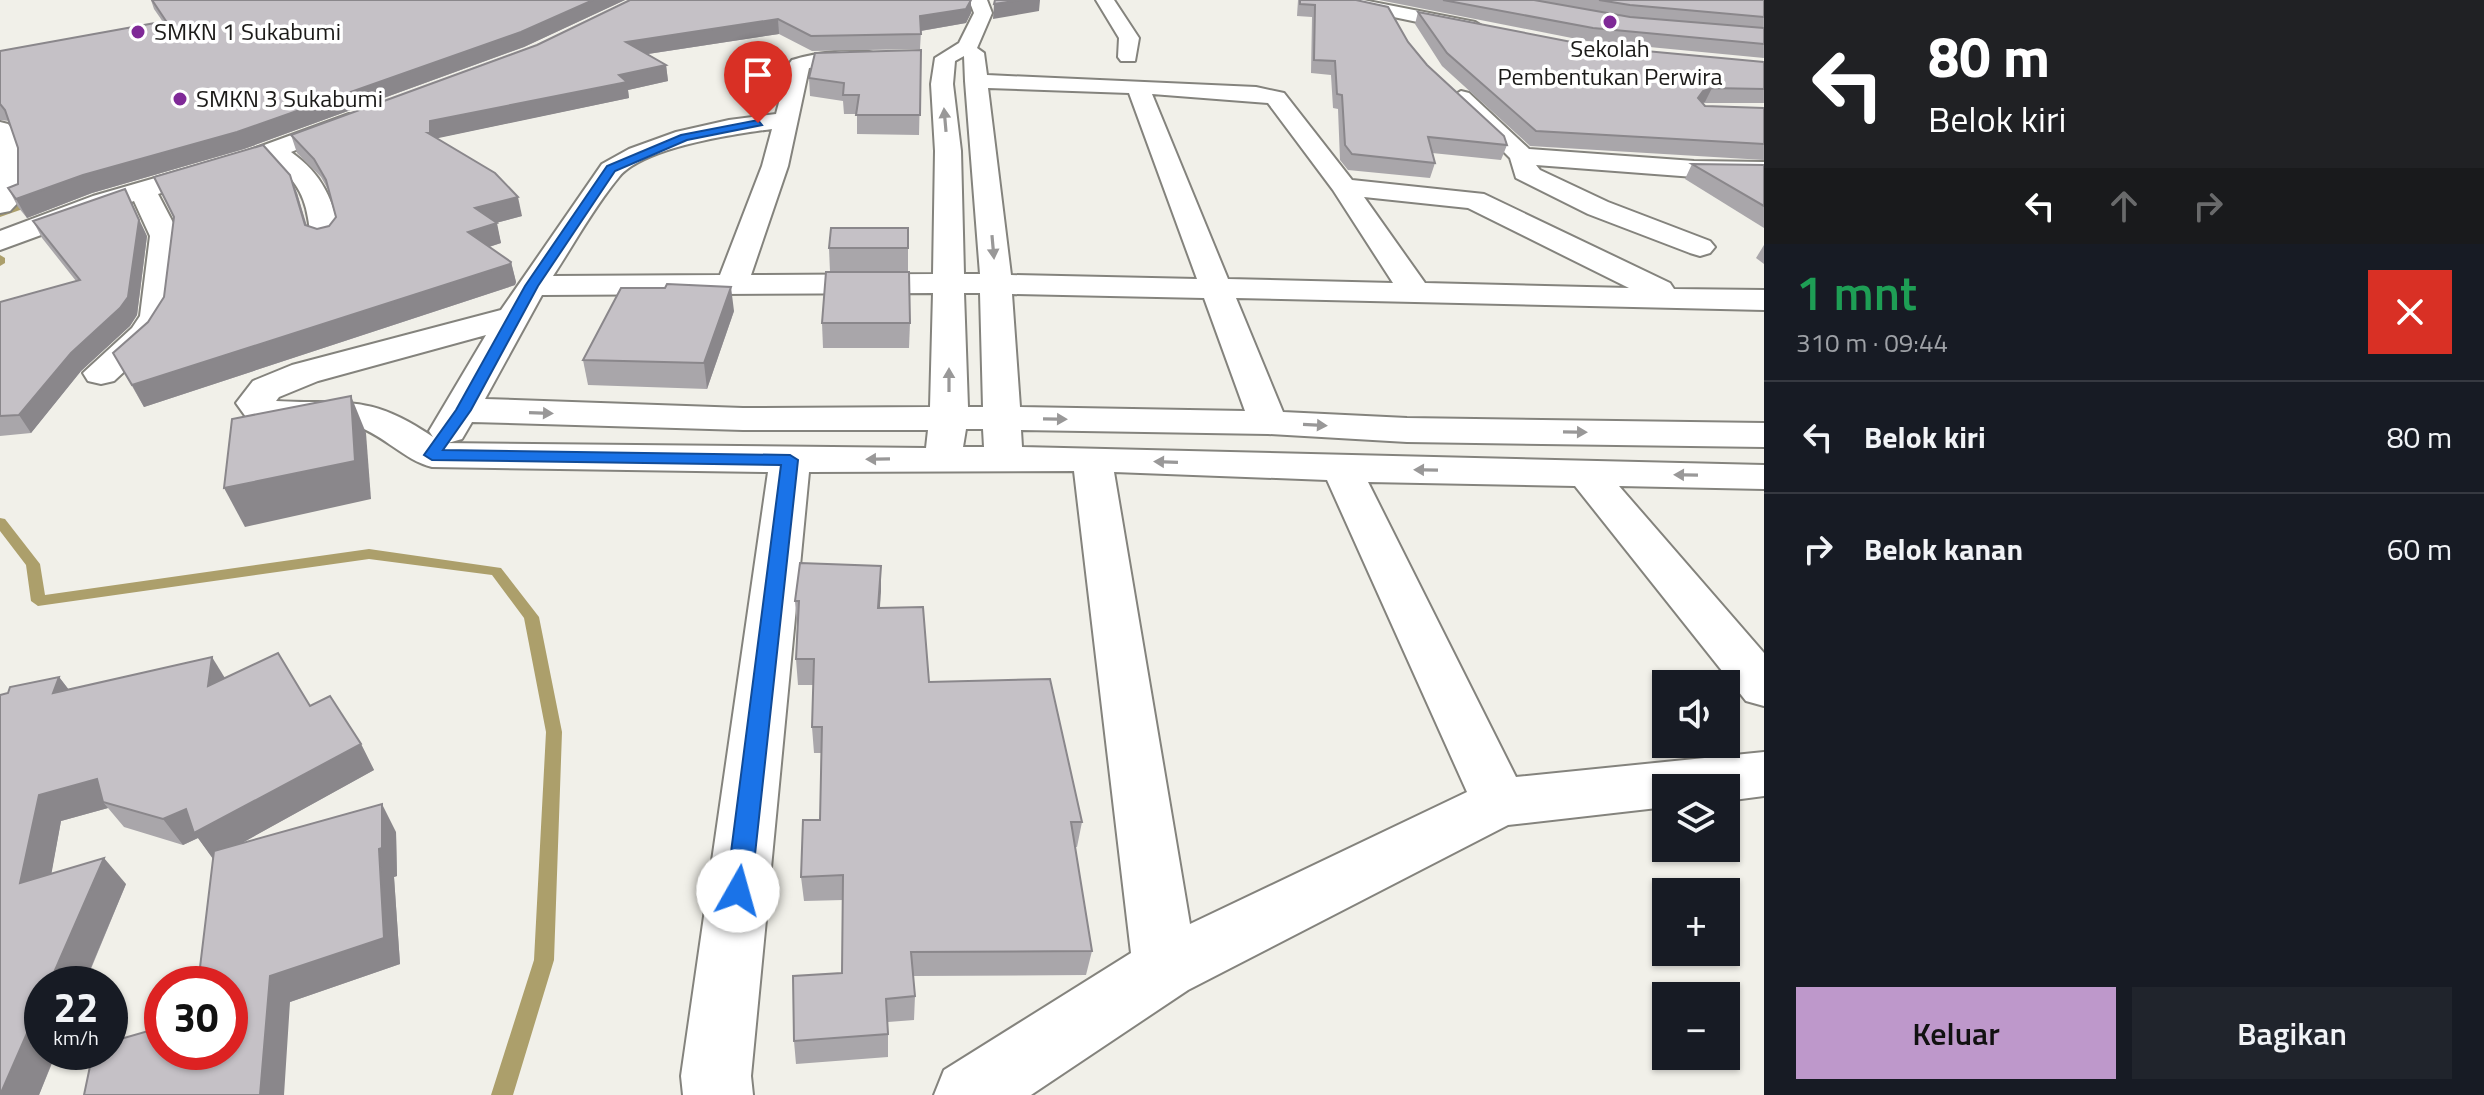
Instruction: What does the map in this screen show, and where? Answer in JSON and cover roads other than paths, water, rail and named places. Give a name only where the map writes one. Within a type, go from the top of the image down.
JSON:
[{"type":"street","points":[[943,458],[949,418],[948,199],[942,84],[965,61],[983,13],[978,0]]},
{"type":"street","points":[[1105,0],[1129,38],[1128,57]]},
{"type":"street","points":[[1336,0],[1399,22],[1497,32]]},
{"type":"street","points":[[732,284],[775,166],[799,64],[817,59],[907,58],[965,61],[1138,87],[1276,98],[1344,187],[1415,292]]},
{"type":"street","points":[[965,61],[989,199],[996,284],[1003,458]]},
{"type":"street","points":[[1441,81],[1522,156],[1525,172],[1548,186],[1700,247]]},
{"type":"street","points":[[1138,87],[1213,288],[1268,423]]},
{"type":"street","points":[[0,241],[81,210],[272,150],[370,113]]},
{"type":"street","points":[[432,455],[463,410],[522,302],[611,169],[685,137],[729,127],[787,120]]},
{"type":"street","points":[[0,129],[12,167],[12,197],[0,205]]},
{"type":"street","points":[[272,150],[299,168],[312,184],[322,206],[325,237]]},
{"type":"street","points":[[1522,156],[1694,169],[1764,170]]},
{"type":"street","points":[[1344,187],[1474,200],[1672,297]]},
{"type":"street","points":[[101,373],[145,334],[156,316],[165,236],[143,192]]},
{"type":"street","points":[[948,199],[989,199]]},
{"type":"street","points":[[1764,300],[948,283],[732,284],[522,302],[293,377],[266,389],[255,403],[259,409],[271,413],[334,411],[365,415],[387,423],[432,455],[790,460],[1092,459],[1342,469],[1764,477]]},
{"type":"street","points":[[463,410],[743,419],[1002,418],[1268,423],[1407,430],[1764,435]]},
{"type":"street","points":[[1092,459],[1165,968]]},
{"type":"street","points":[[718,1095],[716,1076],[790,460]]},
{"type":"street","points":[[1342,469],[1500,802]]},
{"type":"street","points":[[1586,473],[1764,687]]},
{"type":"street","points":[[969,1095],[1165,968],[1500,802],[1764,774]]},
{"type":"waterway","points":[[0,214],[37,201]]},
{"type":"waterway","points":[[0,258],[0,263]]},
{"type":"waterway","points":[[0,522],[33,564],[38,601],[369,554],[496,571],[531,617],[554,732],[544,960],[502,1095]]},
{"type":"place","name":"Sekolah Pembentukan Perwira","points":[[1610,22]]},
{"type":"place","name":"SMKN 1 Sukabumi","points":[[138,32]]},
{"type":"place","name":"SMKN 3 Sukabumi","points":[[180,99]]}]
